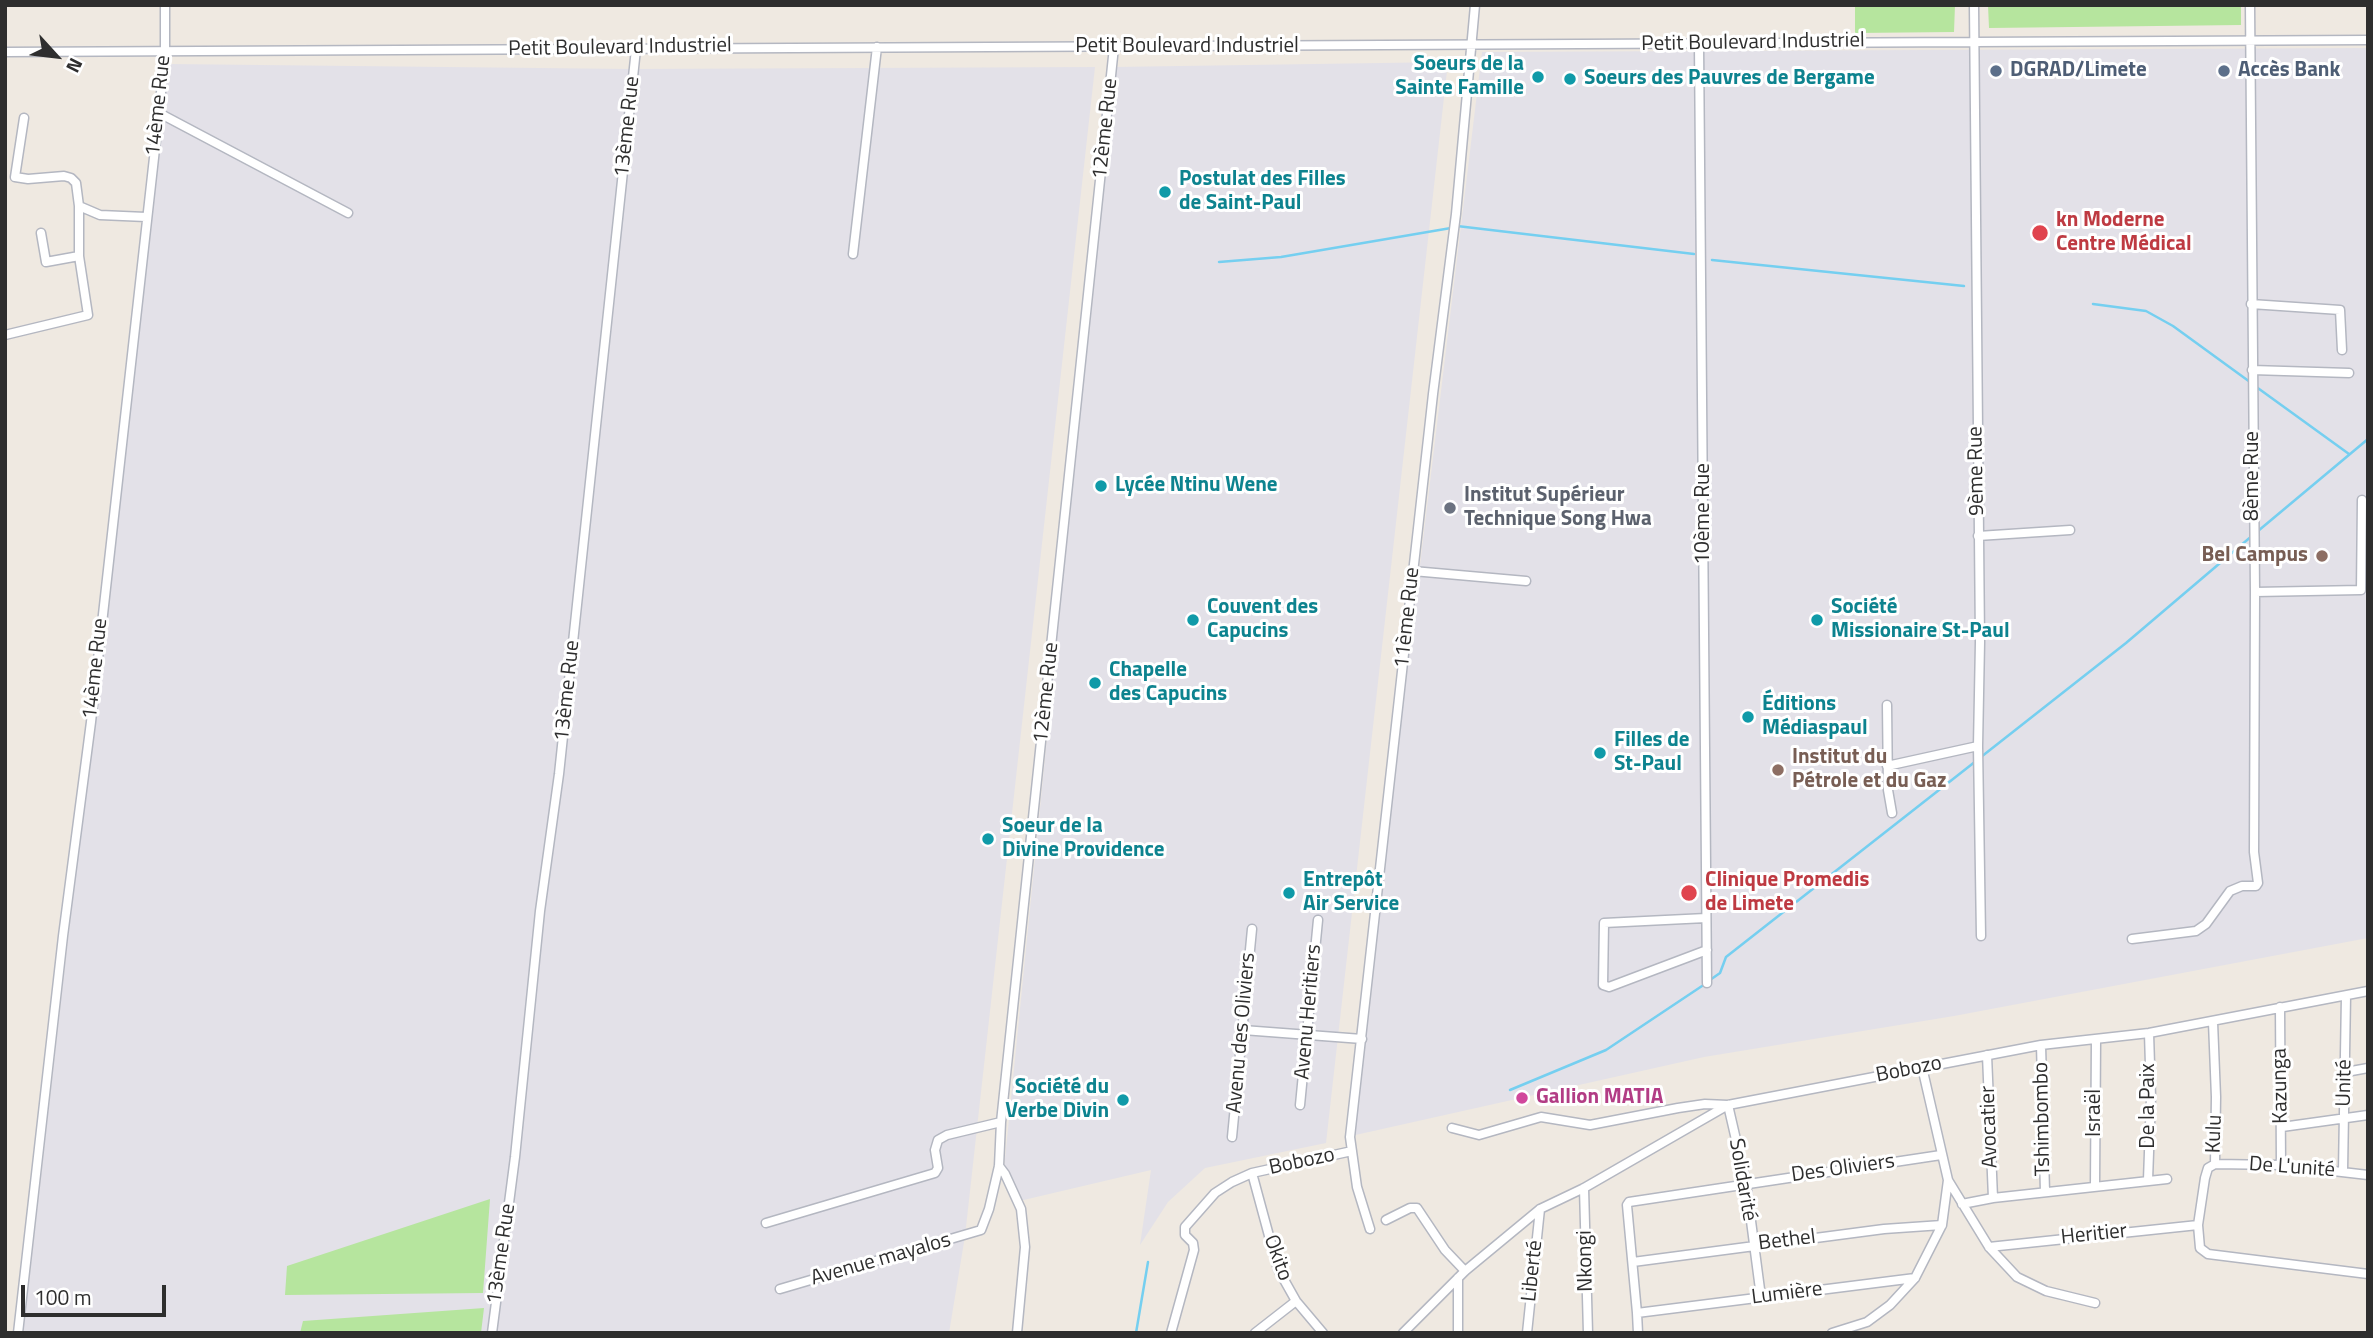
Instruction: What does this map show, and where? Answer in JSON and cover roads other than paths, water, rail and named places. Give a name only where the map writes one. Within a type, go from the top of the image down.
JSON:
[{"type":"street","name":"14ème Rue","points":[[18,1333],[91,722],[159,113],[165,52],[164,5]]},
{"type":"street","name":"11ème Rue","points":[[1370,1229],[1357,1187],[1350,1137],[1455,214],[1475,5]]},
{"type":"street","name":"9ème Rue","points":[[1974,5],[1981,936]]},
{"type":"street","name":"8ème Rue","points":[[2132,939],[2196,931],[2206,924],[2230,891],[2242,886],[2256,886],[2258,883],[2254,852],[2255,592],[2250,5]]},
{"type":"street","name":"Petit Boulevard Industriel","points":[[5,51],[2368,40]]},
{"type":"street","name":"10ème Rue","points":[[1699,45],[1707,983]]},
{"type":"street","points":[[853,254],[877,47]]},
{"type":"street","name":"12ème Rue","points":[[981,1230],[999,1167],[1001,1122],[1114,47]]},
{"type":"street","name":"13ème Rue","points":[[492,1333],[513,1170],[540,911],[559,774],[636,49]]},
{"type":"street","points":[[159,113],[348,212]]},
{"type":"street","points":[[5,335],[88,315],[79,256],[76,183],[64,176],[28,179],[18,178],[14,173],[24,118]]},
{"type":"street","points":[[79,206],[100,215],[146,217]]},
{"type":"street","points":[[41,233],[46,262],[79,256]]},
{"type":"street","points":[[2251,304],[2340,310],[2342,350]]},
{"type":"street","points":[[2252,370],[2349,373]]},
{"type":"street","points":[[2255,592],[2361,590],[2362,500]]},
{"type":"street","points":[[1978,536],[2070,530]]},
{"type":"street","points":[[1413,571],[1526,581]]},
{"type":"street","points":[[1887,705],[1888,790],[1892,813]]},
{"type":"street","points":[[1888,766],[1978,746]]},
{"type":"street","points":[[1706,918],[1604,923],[1603,985],[1609,987],[1707,950]]},
{"type":"street","name":"Avenu Heritiers","points":[[1300,1105],[1318,920]]},
{"type":"street","name":"Avenu des Oliviers","points":[[1232,1137],[1252,929]]},
{"type":"street","name":"Bobozo","points":[[1452,1128],[1479,1135],[1541,1117],[1590,1125],[1705,1104],[1728,1105],[2041,1045],[2213,1022],[2368,991]]},
{"type":"street","name":"Unité","points":[[2343,1171],[2346,996]]},
{"type":"street","name":"Kazunga","points":[[2280,1007],[2281,1165]]},
{"type":"street","name":"Kulu","points":[[2213,1022],[2216,1085],[2215,1164],[2208,1168],[2205,1178],[2198,1225],[2198,1242],[2202,1251],[2208,1254],[2368,1274]]},
{"type":"street","points":[[1242,1030],[1362,1038]]},
{"type":"street","name":"De la Paix","points":[[2148,1180],[2151,1097],[2149,1032]]},
{"type":"street","name":"Israël","points":[[2095,1186],[2096,1039]]},
{"type":"street","name":"Tshimbombo","points":[[2041,1045],[2045,1192]]},
{"type":"street","name":"Avocatier","points":[[1987,1055],[1993,1198]]},
{"type":"street","points":[[1922,1067],[1948,1180],[1989,1247],[2017,1277],[2046,1291],[2095,1303]]},
{"type":"street","points":[[2346,1072],[2368,1068]]},
{"type":"street","points":[[1403,1333],[1461,1274],[1540,1209],[1584,1188],[1728,1105]]},
{"type":"street","name":"Solidarité","points":[[1728,1105],[1746,1183],[1761,1297]]},
{"type":"street","points":[[2282,1127],[2368,1115]]},
{"type":"street","points":[[766,1223],[935,1172],[939,1168],[935,1150],[938,1140],[947,1135],[1001,1122]]},
{"type":"street","name":"Bobozo","points":[[1171,1333],[1194,1250],[1193,1244],[1185,1235],[1185,1227],[1215,1193],[1252,1173],[1352,1151]]},
{"type":"street","name":"Des Oliviers","points":[[1746,1183],[1941,1155]]},
{"type":"street","name":"De L'unité","points":[[2215,1164],[2281,1165],[2368,1175]]},
{"type":"street","points":[[999,1167],[1021,1209],[1025,1247],[1017,1333]]},
{"type":"street","name":"Okito","points":[[1252,1173],[1278,1269],[1296,1301],[1323,1333]]},
{"type":"street","points":[[1962,1204],[1993,1198],[2167,1179]]},
{"type":"street","points":[[1832,1333],[1867,1322],[1890,1305],[1915,1278],[1942,1225],[1948,1180]]},
{"type":"street","points":[[1638,1333],[1627,1205],[1629,1202],[1746,1183]]},
{"type":"street","name":"Nkongi","points":[[1584,1188],[1588,1333]]},
{"type":"street","points":[[1385,1220],[1410,1208],[1417,1208],[1461,1274],[1458,1333]]},
{"type":"street","name":"Liberté","points":[[1527,1333],[1540,1209]]},
{"type":"street","name":"Bethel","points":[[1633,1262],[1884,1229],[1942,1225]]},
{"type":"street","name":"Heritier","points":[[1989,1247],[2198,1225]]},
{"type":"street","name":"Avenue mayalos","points":[[780,1289],[981,1230]]},
{"type":"street","name":"Lumière","points":[[1637,1313],[1915,1278]]},
{"type":"street","points":[[1255,1333],[1296,1301]]},
{"type":"waterway","points":[[1457,226],[1694,254]]},
{"type":"waterway","points":[[1219,262],[1281,257],[1451,228]]},
{"type":"waterway","points":[[1712,260],[1964,286]]},
{"type":"waterway","points":[[2093,304],[2146,311],[2173,326],[2250,382]]},
{"type":"waterway","points":[[2255,386],[2349,454]]},
{"type":"waterway","points":[[2258,531],[2368,439]]},
{"type":"waterway","points":[[1981,757],[2126,643],[2253,535]]},
{"type":"waterway","points":[[1710,980],[1720,973],[1726,957],[1976,761]]},
{"type":"waterway","points":[[1510,1090],[1606,1050],[1705,984]]},
{"type":"waterway","points":[[1136,1333],[1148,1262]]},
{"type":"place","name":"DGRAD/Limete","points":[[1996,71]]},
{"type":"place","name":"Accès Bank","points":[[2224,71]]},
{"type":"place","name":"Soeurs de la Sainte Famille","points":[[1538,77]]},
{"type":"place","name":"Soeurs des Pauvres de Bergame","points":[[1570,79]]},
{"type":"place","name":"Postulat des Filles de Saint-Paul","points":[[1165,192]]},
{"type":"place","name":"kn Moderne Centre Médical","points":[[2040,233]]},
{"type":"place","name":"Lycée Ntinu Wene","points":[[1101,486]]},
{"type":"place","name":"Institut Supérieur Technique Song Hwa","points":[[1450,508]]},
{"type":"place","name":"Bel Campus","points":[[2322,556]]},
{"type":"place","name":"Couvent des Capucins","points":[[1193,620]]},
{"type":"place","name":"Société Missionaire St-Paul","points":[[1817,620]]},
{"type":"place","name":"Chapelle des Capucins","points":[[1095,683]]},
{"type":"place","name":"Éditions Médiaspaul","points":[[1748,717]]},
{"type":"place","name":"Filles de St-Paul","points":[[1600,753]]},
{"type":"place","name":"Institut du Pétrole et du Gaz","points":[[1778,770]]},
{"type":"place","name":"Soeur de la Divine Providence","points":[[988,839]]},
{"type":"place","name":"Entrepôt Air Service","points":[[1289,893]]},
{"type":"place","name":"Clinique Promedis de Limete","points":[[1689,893]]},
{"type":"place","name":"Gallion MATIA","points":[[1522,1098]]},
{"type":"place","name":"Société du Verbe Divin","points":[[1123,1100]]}]
